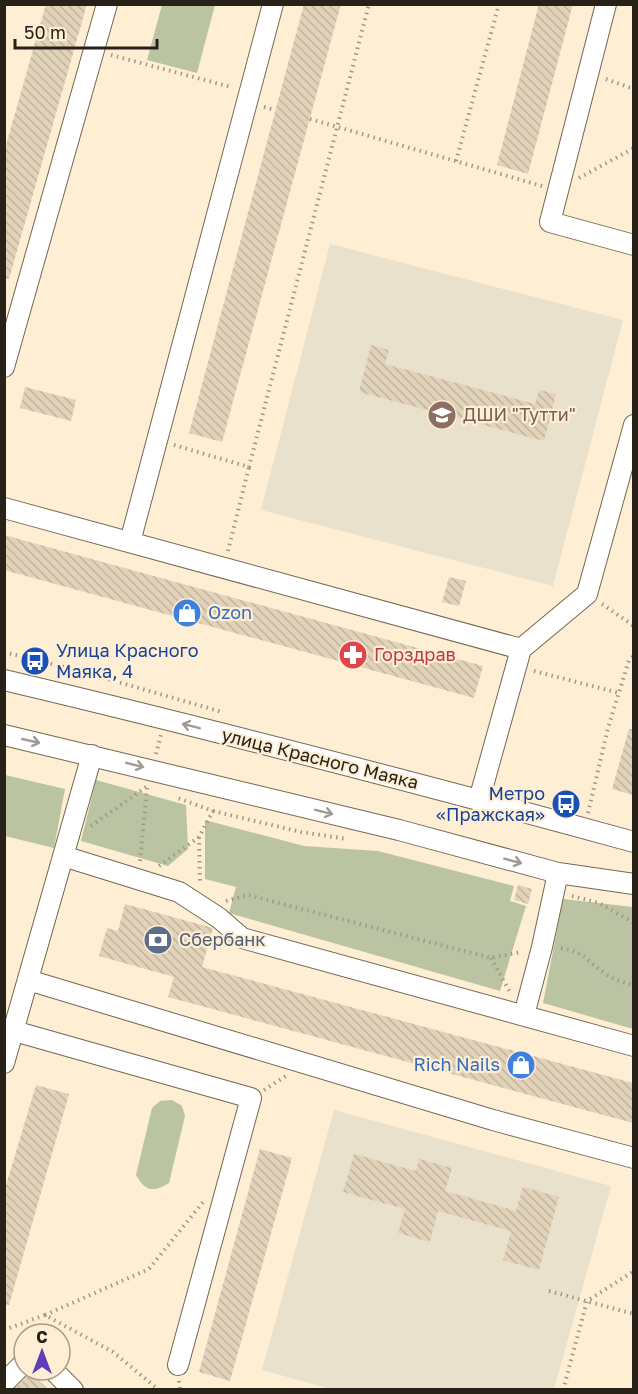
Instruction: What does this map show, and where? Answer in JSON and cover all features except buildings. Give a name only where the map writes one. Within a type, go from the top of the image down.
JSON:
[{"type":"street","points":[[4,367],[107,4]]},
{"type":"street","points":[[130,542],[273,4]]},
{"type":"street","points":[[606,4],[550,222],[633,245]]},
{"type":"street","points":[[479,800],[518,657],[586,594],[633,425]]},
{"type":"street","points":[[4,508],[224,568],[518,657]]},
{"type":"street","name":"улица Красного Маяка","points":[[4,680],[165,719],[633,842]]},
{"type":"street","points":[[4,735],[399,830],[556,882],[633,884]]},
{"type":"street","points":[[4,1063],[92,755]]},
{"type":"street","points":[[65,850],[139,880],[179,892],[219,918],[242,938],[633,1046]]},
{"type":"street","points":[[524,1015],[542,948],[556,882]]},
{"type":"street","points":[[28,980],[510,1125],[633,1158]]},
{"type":"street","points":[[10,1036],[251,1098],[178,1365]]},
{"type":"path","points":[[224,568],[369,4]]},
{"type":"path","points":[[456,161],[499,4]]},
{"type":"path","points":[[94,51],[231,87],[247,104]]},
{"type":"path","points":[[588,72],[633,89]]},
{"type":"path","points":[[310,119],[558,190],[633,148]]},
{"type":"path","points":[[157,440],[249,467]]},
{"type":"path","points":[[586,594],[633,626]]},
{"type":"path","points":[[587,814],[608,728],[629,660],[633,656]]},
{"type":"path","points":[[518,657],[619,693]]},
{"type":"path","points":[[154,760],[163,727]]},
{"type":"path","points":[[65,850],[147,787]]},
{"type":"path","points":[[147,787],[158,791]]},
{"type":"path","points":[[139,880],[147,787]]},
{"type":"path","points":[[169,795],[213,811],[301,832],[356,840]]},
{"type":"path","points":[[139,880],[199,837],[213,811]]},
{"type":"path","points":[[199,837],[201,907],[248,895],[490,958],[542,948],[570,950],[586,956],[604,973],[633,986]]},
{"type":"path","points":[[556,882],[633,923]]},
{"type":"path","points":[[490,958],[524,1015]]},
{"type":"path","points":[[251,1098],[305,1063]]},
{"type":"path","points":[[4,1330],[45,1315],[149,1269],[205,1199]]},
{"type":"path","points":[[563,1389],[586,1301],[633,1271]]},
{"type":"path","points":[[549,1291],[633,1314]]},
{"type":"path","points":[[45,1315],[113,1352],[159,1389]]},
{"type":"shaded area","name":"ДШИ \"Тутти\"","points":[[330,244],[623,320],[553,586],[261,510]]},
{"type":"shaded area","points":[[334,1110],[611,1186],[554,1389],[331,1389],[262,1370]]},
{"type":"green space","points":[[162,5],[215,5],[197,73],[147,60]]},
{"type":"green space","points":[[5,775],[65,789],[54,848],[5,836]]},
{"type":"green space","points":[[96,780],[186,805],[188,849],[168,866],[81,841]]},
{"type":"green space","points":[[205,820],[304,846],[378,851],[514,886],[510,901],[526,906],[500,991],[229,913],[236,887],[205,879]]},
{"type":"green space","points":[[563,899],[633,907],[633,1029],[543,1003]]},
{"type":"green space","points":[[172,1100],[182,1106],[185,1116],[169,1183],[150,1189],[136,1175],[152,1108],[160,1101]]},
{"type":"place","name":"ДШИ \"Тутти\"","points":[[442,415]]},
{"type":"place","name":"Ozon","points":[[187,613]]},
{"type":"place","name":"Горздрав","points":[[353,655]]},
{"type":"place","name":"Улица Красного Маяка, 4","points":[[35,661]]},
{"type":"place","name":"Метро «Пражская»","points":[[566,804]]},
{"type":"place","name":"Сбербанк","points":[[158,940]]},
{"type":"place","name":"Rich Nails","points":[[521,1065]]}]
